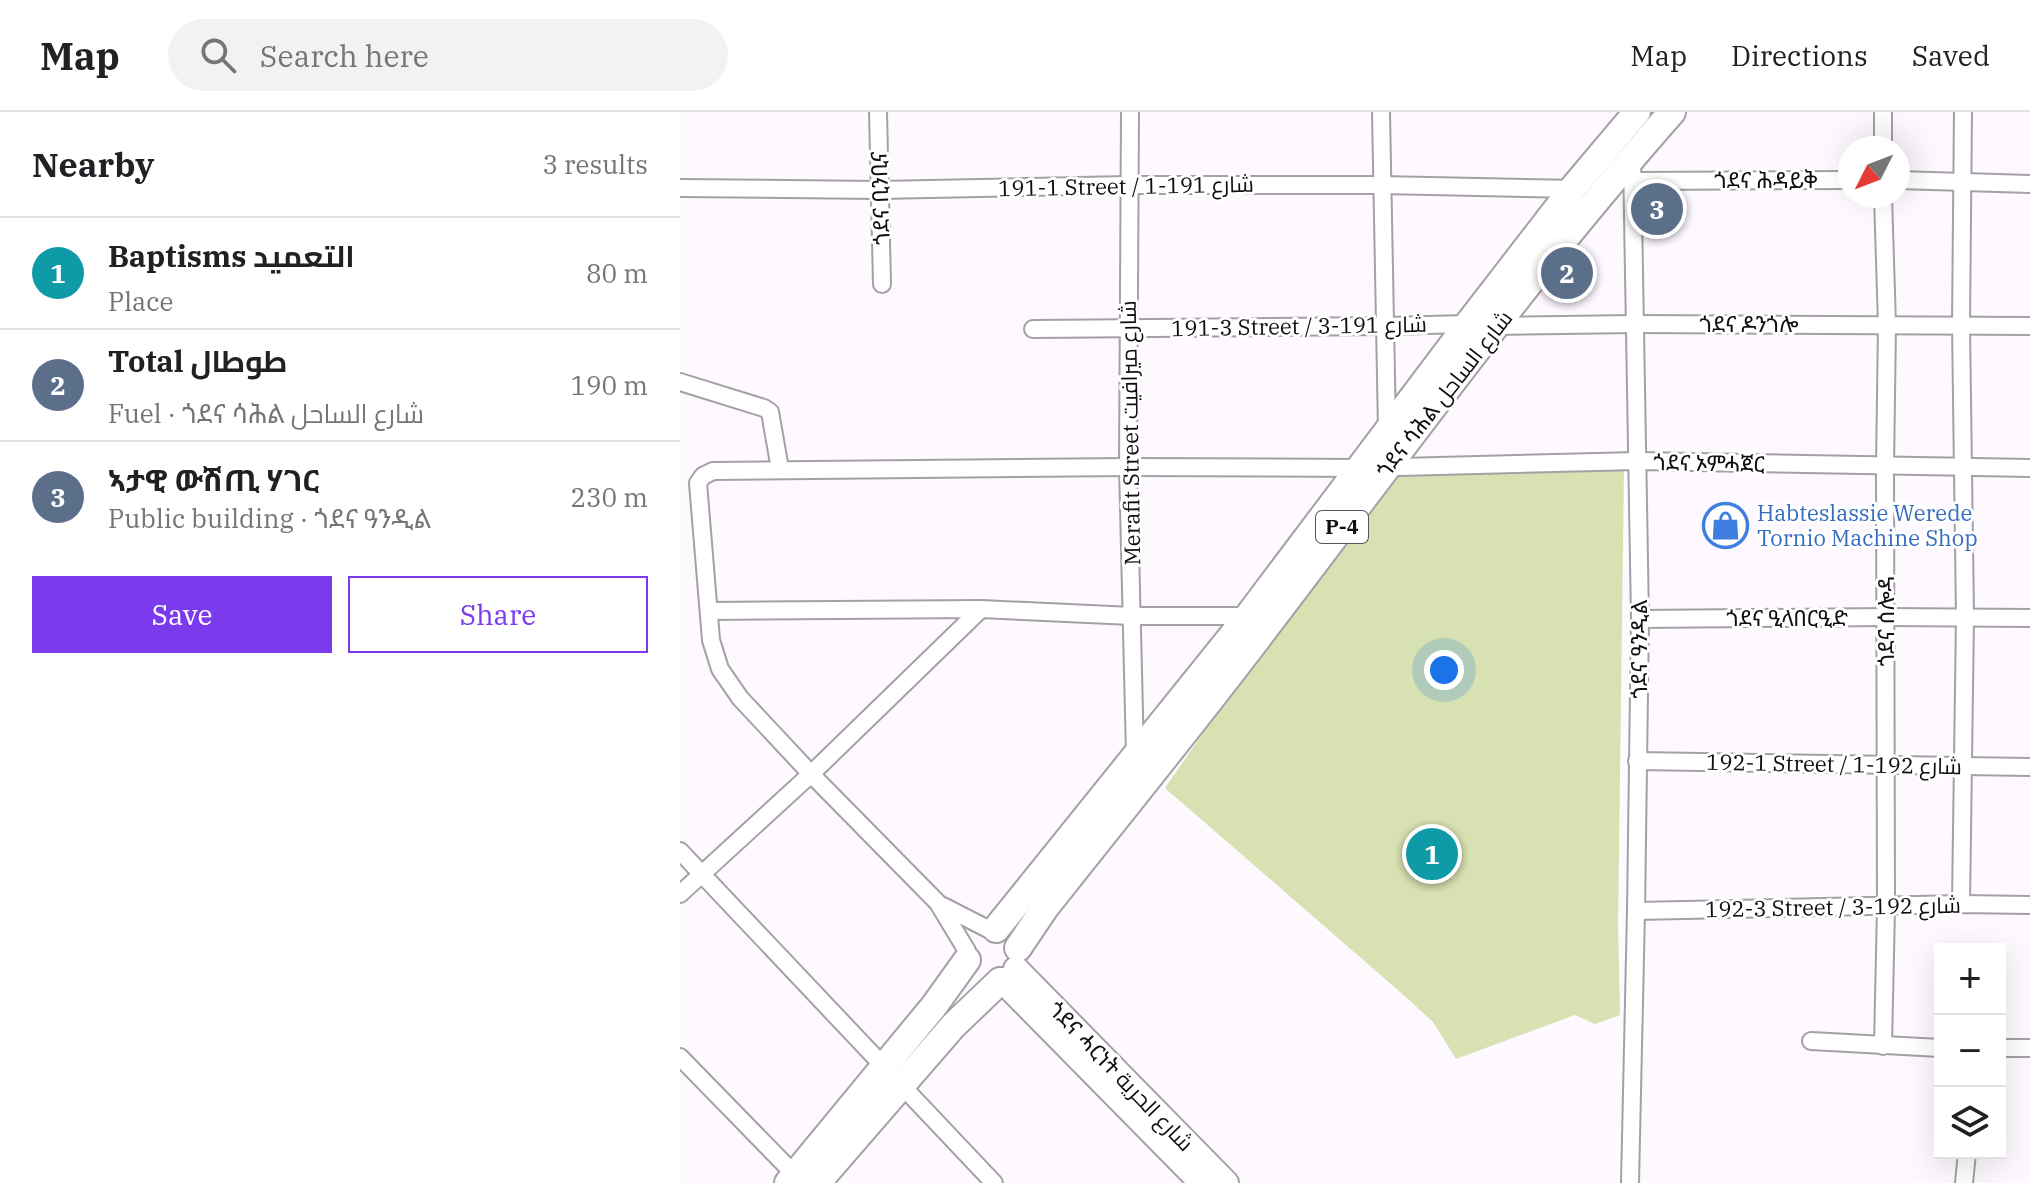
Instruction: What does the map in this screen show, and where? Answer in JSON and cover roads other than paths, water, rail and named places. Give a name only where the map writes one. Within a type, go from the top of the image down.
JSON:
[{"type":"highway","name":"ጎደና ሳሕል شارع الساحل","points":[[992,929],[1135,754],[1258,621],[1389,467],[1603,191],[1633,169],[1672,112]]},
{"type":"highway","name":"ጎደና ሳሕል شارع الساحل","points":[[801,1181],[902,1085],[953,1026],[1009,969],[1045,908],[1258,621],[1361,468],[1468,324],[1635,113]]},
{"type":"highway","points":[[801,1181],[883,1067],[934,1006],[967,956],[974,937],[992,929],[1012,937],[1009,969],[991,981],[976,975],[967,956]]},
{"type":"main road","name":"ጎደና ሓርነት شارع الحرية","points":[[1009,969],[1202,1183]]},
{"type":"main road","name":"ጎደና ሓርነት شارع الحرية","points":[[1009,969],[1226,1183]]},
{"type":"street","name":"ጎደና ቢንቢና","points":[[878,112],[882,284]]},
{"type":"street","name":"Merafit Street شارع ميرافيت","points":[[1130,112],[1128,467],[1135,754]]},
{"type":"street","points":[[1381,112],[1389,467]]},
{"type":"street","points":[[1883,112],[1883,136]]},
{"type":"street","points":[[1961,904],[1965,617],[1961,325],[1963,112]]},
{"type":"street","name":"ጎደና ዓንዲል","points":[[1630,1183],[1640,619],[1633,169],[1635,113]]},
{"type":"street","name":"ጎደና ሕዳይቅ","points":[[1633,169],[1838,179]]},
{"type":"street","points":[[1910,180],[2030,184]]},
{"type":"street","name":"191-1 Street / شارع 191-1","points":[[680,188],[879,190],[1129,185],[1381,185],[1603,191]]},
{"type":"street","name":"ጎደና ሰሎዳ","points":[[1883,208],[1887,325],[1883,1046]]},
{"type":"street","name":"ጎደና ዶንጎሎ","points":[[1468,324],[2030,326]]},
{"type":"street","name":"191-3 Street / شارع 191-3","points":[[1033,329],[1468,324]]},
{"type":"street","points":[[680,382],[770,412],[780,469]]},
{"type":"street","name":"ጎደና ኦምሓጀር","points":[[709,611],[698,483],[713,471],[1361,468],[1637,461],[2030,468]]},
{"type":"street","points":[[680,894],[811,774],[981,609]]},
{"type":"street","points":[[967,956],[938,903],[740,698],[720,669],[711,640],[709,611],[981,609],[1258,621]]},
{"type":"street","name":"ጎደና ዒላበርዒድ","points":[[1640,619],[2030,618]]},
{"type":"street","name":"192-1 Street / شارع 192-1","points":[[1637,761],[2030,767]]},
{"type":"street","points":[[680,851],[994,1183]]},
{"type":"street","points":[[938,903],[992,929]]},
{"type":"street","name":"192-3 Street / شارع 192-3","points":[[1636,911],[2030,905]]},
{"type":"street","points":[[1811,1041],[1934,1048]]},
{"type":"street","points":[[2006,1048],[2030,1048]]},
{"type":"street","points":[[680,1057],[801,1181]]},
{"type":"street","points":[[1964,1183],[1966,1159]]},
{"type":"place","name":"ኣታዊ ውሽጢ ሃገር","points":[[1657,209]]},
{"type":"place","name":"Total طوطال","points":[[1567,273]]},
{"type":"place","name":"Habteslassie Werede Tornio Machine Shop","points":[[1726,526]]},
{"type":"place","name":"Baptisms التعميد","points":[[1432,854]]}]
